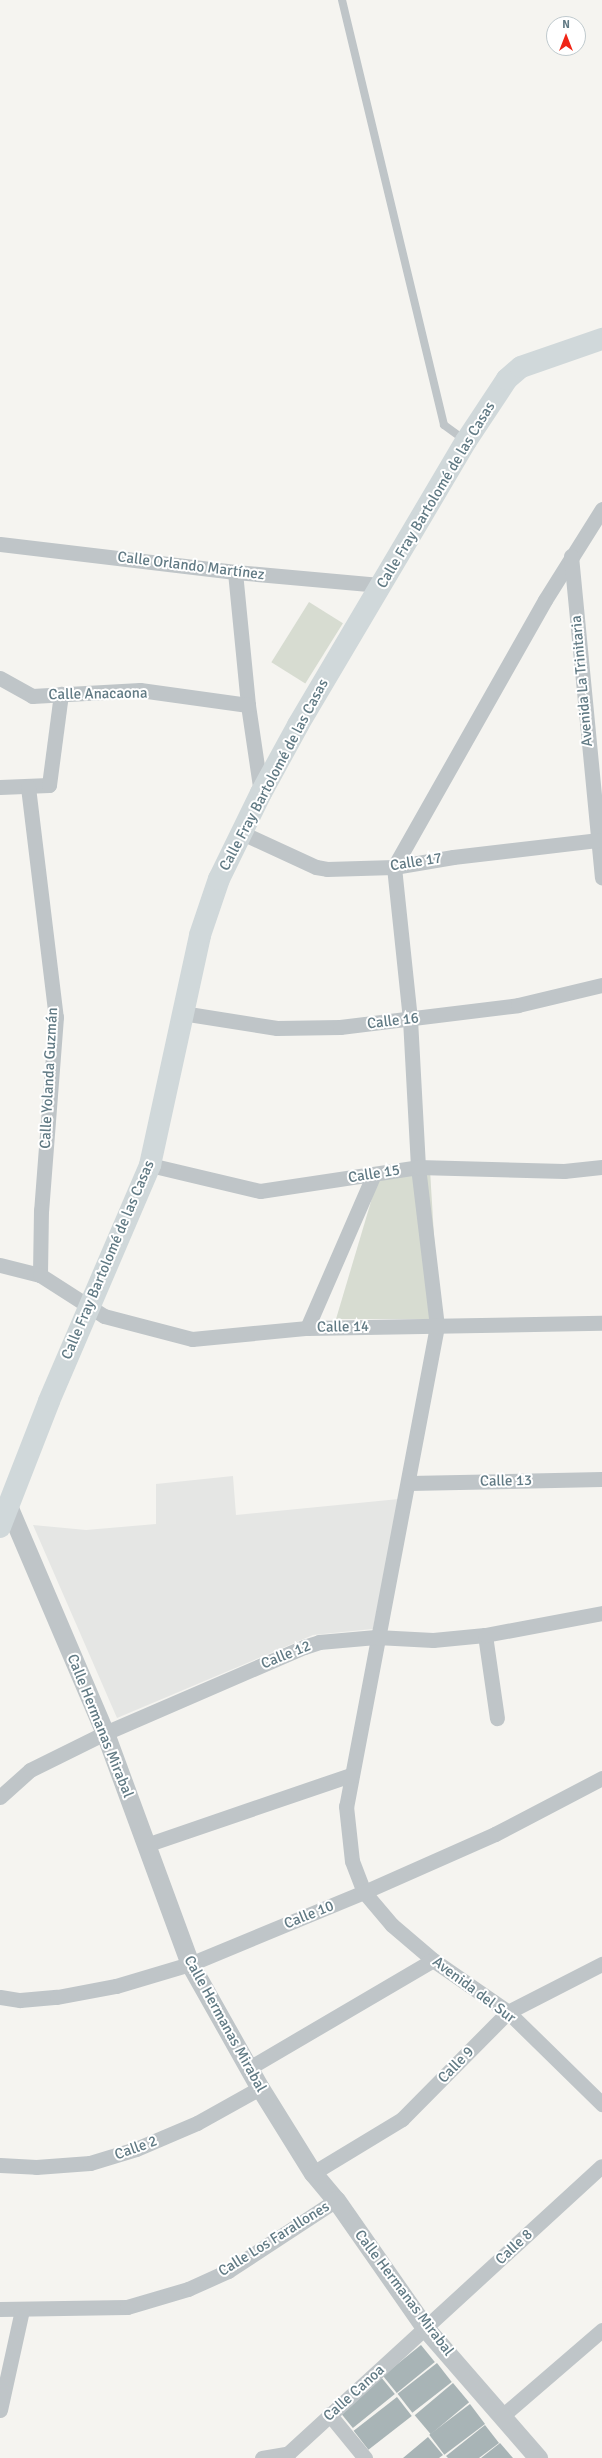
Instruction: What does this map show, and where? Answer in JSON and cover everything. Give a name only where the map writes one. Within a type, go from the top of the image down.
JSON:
[{"type":"main road","name":"Calle Fray Bartolomé de las Casas","points":[[0,1527],[9,1508],[49,1401],[150,1165],[200,935],[219,879],[261,793],[298,725],[466,441],[507,380],[522,367],[602,339]]},
{"type":"street","points":[[364,1892],[347,1839],[346,1806],[350,1775],[376,1637],[409,1483],[437,1326],[418,1167],[410,1019],[394,867],[571,556],[602,509]]},
{"type":"street","name":"Calle Orlando Martínez","points":[[0,544],[235,572],[382,585]]},
{"type":"street","name":"Avenida La Trinitaria","points":[[571,556],[597,840],[602,878]]},
{"type":"street","points":[[235,572],[248,705],[261,793]]},
{"type":"street","name":"Calle Anacaona","points":[[0,678],[32,696],[140,690],[248,705]]},
{"type":"street","points":[[0,787],[49,785],[61,694]]},
{"type":"street","name":"Calle Yolanda Guzmán","points":[[28,786],[56,1017],[41,1210],[40,1275]]},
{"type":"street","name":"Calle 17","points":[[242,833],[316,867],[394,867],[453,857],[597,840]]},
{"type":"street","name":"Calle 16","points":[[182,1013],[277,1028],[340,1027],[518,1005],[602,985]]},
{"type":"street","name":"Calle 15","points":[[150,1165],[250,1191],[418,1167],[564,1171],[602,1167]]},
{"type":"street","points":[[307,1328],[374,1174]]},
{"type":"street","name":"Calle 14","points":[[0,1266],[40,1275],[111,1318],[192,1339],[307,1328],[602,1322]]},
{"type":"street","name":"Calle 13","points":[[409,1483],[602,1479]]},
{"type":"street","name":"Calle Hermanas Mirabal","points":[[9,1508],[105,1733],[190,1964],[248,2068],[313,2173],[336,2200],[426,2328],[538,2458]]},
{"type":"street","name":"Calle 12","points":[[0,1797],[30,1770],[105,1733],[304,1647],[319,1642],[376,1637],[433,1640],[486,1635],[602,1613]]},
{"type":"street","points":[[486,1635],[497,1718]]},
{"type":"street","points":[[146,1845],[350,1775]]},
{"type":"street","name":"Calle 10","points":[[0,1997],[20,2000],[57,1997],[116,1986],[190,1964],[364,1892],[495,1834],[602,1778]]},
{"type":"street","name":"Avenida del Sur","points":[[364,1892],[392,1925],[433,1960],[508,2012],[602,2104]]},
{"type":"street","points":[[248,2068],[433,1960]]},
{"type":"street","name":"Calle 9","points":[[313,2173],[412,2110],[508,2012],[602,1964]]},
{"type":"street","name":"Calle 2","points":[[0,2165],[36,2167],[90,2163],[136,2149],[197,2123],[260,2088]]},
{"type":"street","name":"Calle 8","points":[[426,2328],[602,2166]]},
{"type":"street","name":"Calle Los Farallones","points":[[0,2309],[22,2310],[127,2307],[188,2289],[228,2270],[336,2200]]},
{"type":"street","points":[[0,2410],[22,2310]]},
{"type":"street","name":"Calle Canoa","points":[[286,2456],[329,2414],[426,2328]]},
{"type":"street","points":[[502,2416],[602,2330]]},
{"type":"street","points":[[329,2414],[365,2458]]},
{"type":"street","points":[[262,2458],[286,2456]]},
{"type":"lane","points":[[342,0],[444,425],[466,441]]},
{"type":"shaded area","points":[[309,602],[343,623],[305,683],[271,662]]},
{"type":"shaded area","points":[[430,1170],[439,1319],[336,1319],[378,1178]]},
{"type":"shaded area","points":[[233,1476],[236,1515],[399,1499],[373,1629],[313,1635],[117,1718],[33,1525],[86,1530],[156,1524],[156,1484]]},
{"type":"building","points":[[421,2345],[435,2362],[397,2393],[383,2376]]},
{"type":"building","points":[[437,2363],[452,2382],[412,2413],[398,2394]]},
{"type":"building","points":[[381,2377],[395,2394],[353,2428],[339,2411]]},
{"type":"building","points":[[453,2383],[469,2402],[431,2434],[415,2415]]},
{"type":"building","points":[[397,2397],[412,2416],[368,2450],[354,2431]]},
{"type":"building","points":[[470,2404],[485,2424],[444,2455],[429,2435]]},
{"type":"building","points":[[485,2425],[499,2443],[479,2458],[448,2458],[446,2456]]},
{"type":"building","points":[[428,2437],[443,2455],[439,2458],[403,2458]]},
{"type":"building","points":[[500,2443],[513,2458],[481,2458]]}]
